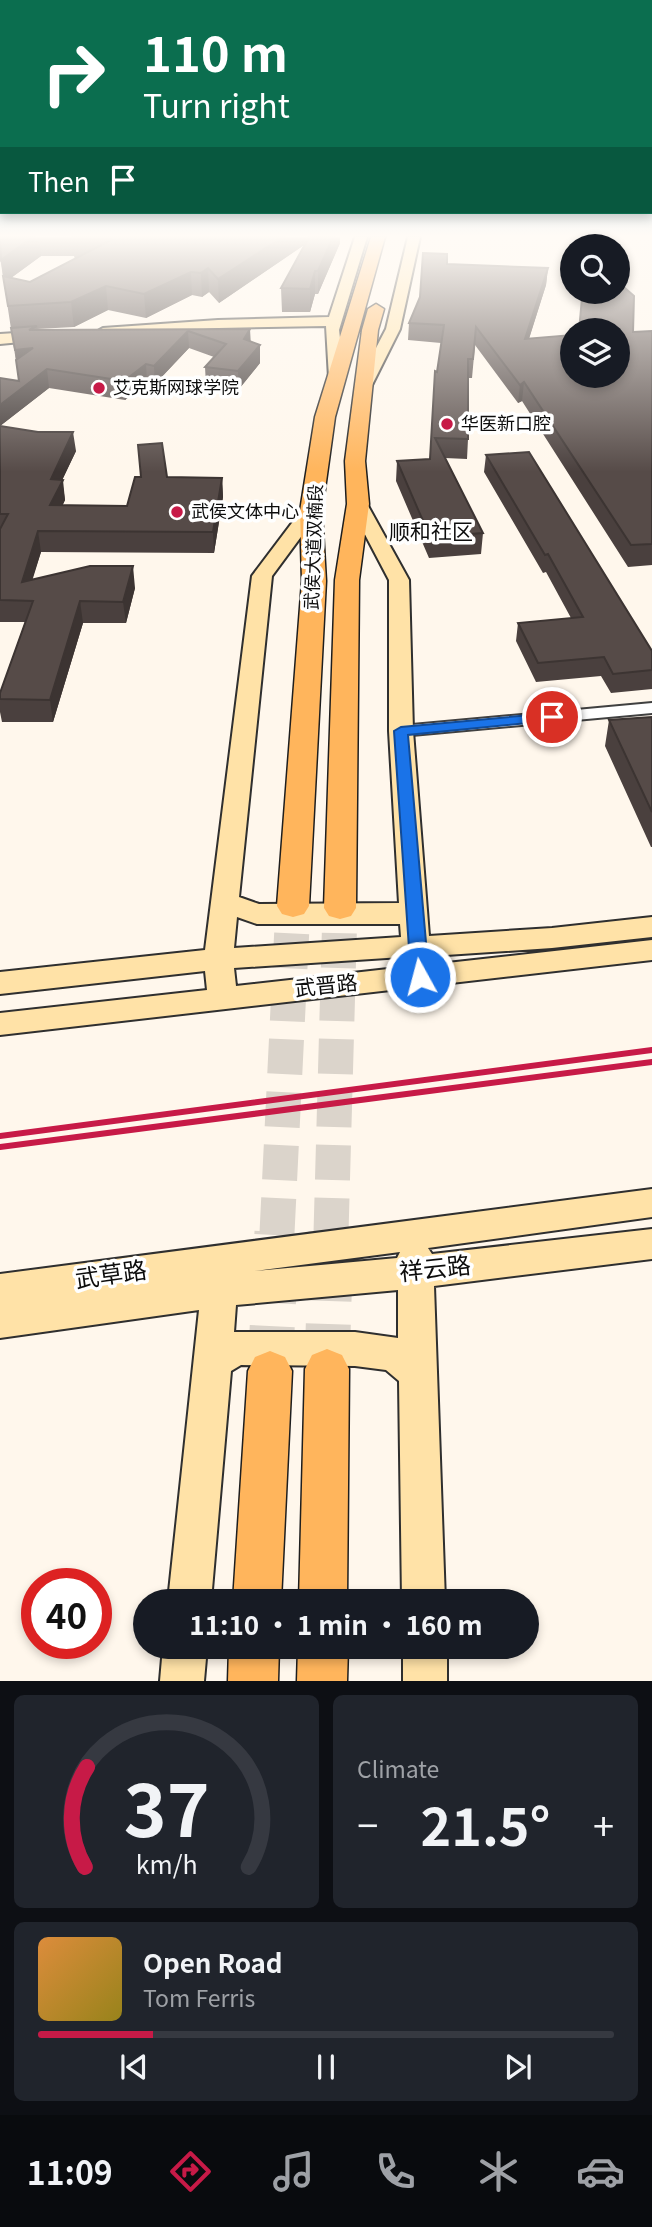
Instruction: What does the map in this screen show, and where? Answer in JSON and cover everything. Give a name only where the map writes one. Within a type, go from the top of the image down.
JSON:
[{"type":"main road","name":"武侯大道双楠段","points":[[292,906],[314,581],[311,511],[325,417],[356,315]]},
{"type":"main road","name":"武侯大道双楠段","points":[[340,908],[347,580],[358,504],[355,461],[364,386],[353,326],[361,315]]},
{"type":"main road","points":[[323,1589],[327,1369]]},
{"type":"main road","points":[[258,1589],[270,1371]]},
{"type":"main road","points":[[253,1681],[254,1659]]},
{"type":"main road","points":[[322,1681],[323,1659]]},
{"type":"street","points":[[93,333],[218,324],[353,326],[354,315]]},
{"type":"street","points":[[364,386],[393,329],[396,315]]},
{"type":"street","points":[[0,339],[65,335]]},
{"type":"street","points":[[358,504],[399,580],[401,731],[415,946],[420,977]]},
{"type":"street","points":[[223,997],[218,959],[262,576],[311,511]]},
{"type":"street","points":[[401,731],[652,708]]},
{"type":"street","points":[[225,902],[257,914],[398,915],[414,908]]},
{"type":"street","name":"武晋路","points":[[0,983],[218,959],[552,938],[652,927]]},
{"type":"street","name":"武晋路","points":[[0,1024],[652,950]]},
{"type":"street","name":"祥云路","points":[[415,1253],[652,1203]]},
{"type":"street","name":"祥云路","points":[[220,1275],[415,1253],[652,1244]]},
{"type":"street","points":[[415,1253],[424,1589]]},
{"type":"street","points":[[190,1589],[220,1275]]},
{"type":"street","name":"武草路","points":[[0,1290],[220,1275]]},
{"type":"street","name":"武草路","points":[[0,1321],[220,1275]]},
{"type":"street","points":[[212,1362],[238,1348],[355,1349],[394,1354],[420,1374]]},
{"type":"street","points":[[182,1681],[184,1659]]},
{"type":"street","points":[[425,1659],[425,1681]]},
{"type":"building","points":[[412,315],[533,315],[525,339],[560,336],[560,388],[630,388],[630,318],[580,318],[580,315],[633,315],[633,332],[652,331],[652,544],[631,545],[524,382],[520,385],[476,327],[473,359],[468,359],[468,439],[435,438],[483,533],[430,537],[397,461],[430,459],[435,371],[437,372],[444,325],[409,323]]},
{"type":"building","points":[[37,326],[29,330],[250,329],[244,339],[260,345],[238,371],[205,367],[226,344],[188,331],[154,366],[146,364],[124,381],[47,369],[0,405],[0,378],[19,381],[16,360],[33,348],[15,350],[11,328]]},
{"type":"building","points":[[0,426],[38,432],[73,432],[51,479],[63,480],[50,505],[127,506],[135,477],[141,477],[138,445],[162,443],[167,477],[222,478],[213,532],[38,531],[22,582],[90,566],[133,566],[123,602],[80,601],[50,700],[0,699],[33,601],[0,600],[0,529],[8,514],[0,514]]},
{"type":"building","points":[[529,452],[652,651],[652,670],[613,674],[604,657],[538,663],[518,623],[583,617],[548,554],[545,555],[486,455]]},
{"type":"building","points":[[652,717],[652,812],[609,720]]},
{"type":"tunnel","points":[[277,1233],[293,906]]},
{"type":"tunnel","points":[[331,1233],[340,908]]},
{"type":"tunnel","points":[[270,1371],[277,1232]]},
{"type":"tunnel","points":[[327,1369],[331,1232]]},
{"type":"railway","points":[[0,1136],[652,1050]]},
{"type":"railway","points":[[0,1147],[652,1062]]},
{"type":"place","name":"艾克斯网球学院","points":[[99,388]]},
{"type":"place","name":"华医新口腔","points":[[447,424]]},
{"type":"place","name":"武侯文体中心","points":[[177,512]]},
{"type":"district","name":"顺和社区","points":[[431,532]]},
{"type":"route","points":[[420,977],[415,946],[401,731],[552,717]]}]
